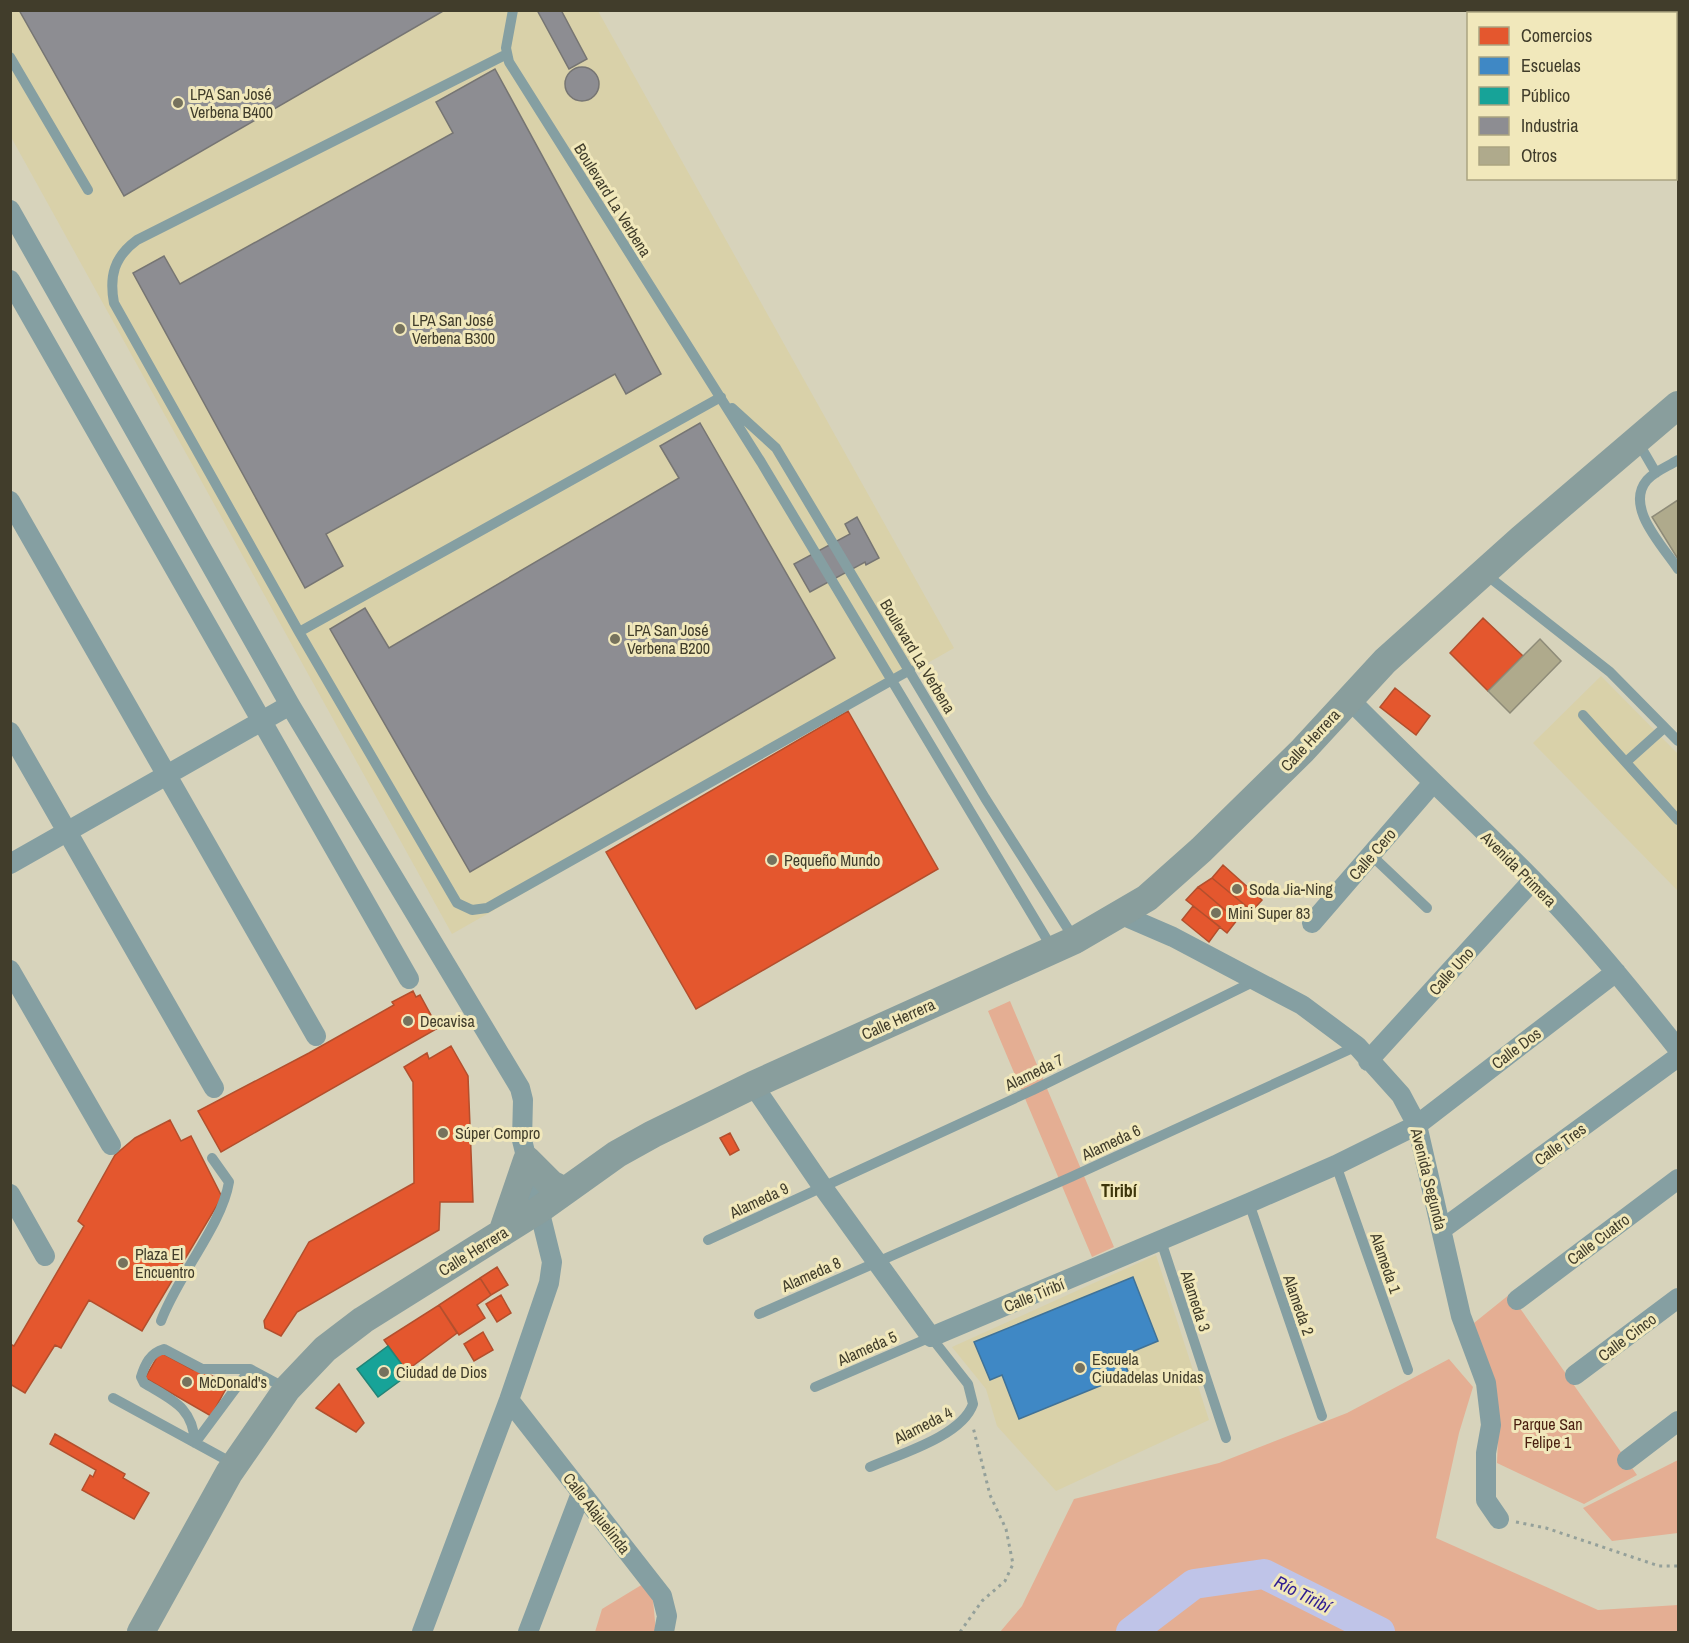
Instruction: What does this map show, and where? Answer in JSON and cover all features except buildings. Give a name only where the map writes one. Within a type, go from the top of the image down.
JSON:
[{"type":"street","points":[[10,210],[290,705],[520,1088],[523,1100],[521,1132],[552,1262],[549,1282],[509,1400],[422,1632]]},
{"type":"street","points":[[10,280],[409,979]]},
{"type":"street","name":"Calle Herrera","points":[[141,1632],[235,1464],[287,1389],[325,1349],[363,1320],[540,1209],[617,1154],[753,1085],[1064,945],[1122,915],[1173,877],[1201,850],[1302,751],[1348,698],[1385,661],[1678,405]]},
{"type":"street","points":[[10,501],[316,1036]]},
{"type":"street","name":"Avenida Primera","points":[[1348,698],[1432,784],[1533,880],[1616,972],[1678,1049]]},
{"type":"street","points":[[10,864],[290,705]]},
{"type":"street","points":[[10,732],[214,1088]]},
{"type":"street","name":"Calle Cero","points":[[1312,923],[1432,784]]},
{"type":"street","name":"Calle Uno","points":[[1363,1053],[1533,880]]},
{"type":"street","name":"Avenida Segunda","points":[[1122,915],[1257,980],[1302,1005],[1363,1053],[1401,1095],[1417,1125],[1461,1316],[1486,1383],[1491,1425],[1486,1454],[1486,1500],[1499,1519]]},
{"type":"street","points":[[10,970],[111,1145]]},
{"type":"street","name":"Calle Dos","points":[[1417,1125],[1616,972]]},
{"type":"street","name":"Calle Tres","points":[[1441,1230],[1678,1057]]},
{"type":"street","points":[[753,1085],[822,1186],[931,1337]]},
{"type":"street","name":"Calle Tiribí","points":[[931,1337],[1249,1203],[1336,1165],[1417,1125]]},
{"type":"street","points":[[527,1160],[550,1184],[565,1191]]},
{"type":"street","points":[[502,1233],[527,1160]]},
{"type":"street","name":"Calle Cuatro","points":[[1517,1300],[1678,1179]]},
{"type":"street","points":[[10,1194],[45,1256]]},
{"type":"street","name":"Calle Cinco","points":[[1575,1375],[1678,1298]]},
{"type":"street","name":"Calle Alajuelinda","points":[[509,1400],[662,1596],[667,1616],[664,1632]]},
{"type":"street","points":[[1627,1460],[1678,1421]]},
{"type":"street","points":[[528,1632],[581,1493]]},
{"type":"lane","points":[[513,10],[508,29],[507,54],[137,240],[117,259],[111,288],[114,303],[299,632],[457,903],[472,910],[487,908],[909,670]]},
{"type":"lane","name":"Boulevard La Verbena","points":[[507,54],[509,62],[721,398],[968,809],[1064,945]]},
{"type":"lane","points":[[10,57],[88,190]]},
{"type":"lane","points":[[299,632],[721,398]]},
{"type":"lane","name":"Boulevard La Verbena","points":[[721,398],[776,448],[985,798],[1064,945]]},
{"type":"lane","points":[[1637,441],[1656,473]]},
{"type":"lane","points":[[1678,460],[1656,473],[1641,488],[1639,503],[1644,517],[1678,568]]},
{"type":"lane","points":[[1484,573],[1610,672],[1678,741]]},
{"type":"lane","points":[[1582,715],[1678,820]]},
{"type":"lane","points":[[1626,762],[1664,728]]},
{"type":"lane","points":[[968,809],[985,798]]},
{"type":"lane","points":[[1371,855],[1427,908]]},
{"type":"lane","name":"Alameda 7","points":[[822,1186],[1033,1090],[1257,980]]},
{"type":"lane","name":"Alameda 6","points":[[876,1262],[1363,1053]]},
{"type":"lane","points":[[161,1321],[171,1295],[226,1200],[229,1182],[212,1158]]},
{"type":"lane","name":"Alameda 1","points":[[1336,1165],[1408,1370]]},
{"type":"lane","name":"Alameda 9","points":[[708,1240],[822,1186]]},
{"type":"lane","name":"Alameda 2","points":[[1249,1203],[1322,1416]]},
{"type":"lane","name":"Alameda 3","points":[[1161,1241],[1226,1438]]},
{"type":"lane","name":"Alameda 8","points":[[759,1314],[876,1262]]},
{"type":"lane","name":"Alameda 5","points":[[815,1387],[931,1337]]},
{"type":"lane","name":"Alameda 4","points":[[870,1467],[952,1430],[970,1414],[973,1404],[968,1384],[931,1337]]},
{"type":"lane","points":[[195,1443],[194,1426],[181,1405],[144,1383],[141,1377],[151,1356],[164,1349],[202,1369],[250,1369],[287,1389]]},
{"type":"lane","points":[[195,1443],[250,1369]]},
{"type":"lane","points":[[113,1398],[235,1464]]},
{"type":"path","points":[[960,1632],[982,1601],[1005,1581],[1013,1564],[1006,1530],[990,1495],[970,1414]]},
{"type":"path","points":[[1499,1519],[1546,1528],[1659,1566],[1678,1566]]},
{"type":"shaded area","points":[[10,11],[598,11],[954,648],[452,934],[11,137]]},
{"type":"shaded area","points":[[1601,676],[1678,754],[1678,891],[1533,743]]},
{"type":"shaded area","name":"Escuela Ciudadelas Unidas","points":[[1156,1255],[1209,1420],[1056,1491],[997,1426],[986,1389],[952,1347]]},
{"type":"green space","points":[[1010,1001],[1114,1247],[1092,1257],[988,1011]]},
{"type":"green space","name":"Parque San Felipe 1","points":[[1510,1294],[1637,1475],[1584,1504],[1497,1463],[1499,1413],[1474,1323]]},
{"type":"green space","points":[[1449,1359],[1473,1387],[1459,1433],[1436,1538],[1598,1610],[1678,1605],[1678,1632],[1000,1632],[1022,1606],[1074,1499],[1219,1463],[1347,1413]]},
{"type":"green space","points":[[1678,1460],[1678,1533],[1612,1541],[1583,1508]]},
{"type":"green space","points":[[643,1584],[653,1600],[656,1632],[595,1632],[602,1609]]},
{"type":"waterway","name":"Río Tiribí","points":[[1131,1632],[1194,1584],[1264,1574],[1380,1632]]},
{"type":"place","name":"LPA San José Verbena B400","points":[[178,103]]},
{"type":"place","name":"LPA San José Verbena B300","points":[[400,329]]},
{"type":"place","name":"LPA San José Verbena B200","points":[[615,639]]},
{"type":"place","name":"Pequeño Mundo","points":[[772,860]]},
{"type":"place","name":"Soda Jia-Ning","points":[[1237,889]]},
{"type":"place","name":"Mini Super 83","points":[[1216,913]]},
{"type":"place","name":"Decavisa","points":[[408,1021]]},
{"type":"place","name":"Súper Compro","points":[[443,1133]]},
{"type":"place","name":"Plaza El Encuentro","points":[[123,1263]]},
{"type":"place","name":"Escuela Ciudadelas Unidas","points":[[1080,1368]]},
{"type":"place","name":"Ciudad de Dios","points":[[384,1372]]},
{"type":"place","name":"McDonald's","points":[[187,1382]]},
{"type":"district","name":"Tiribí","points":[[1119,1190]]}]
